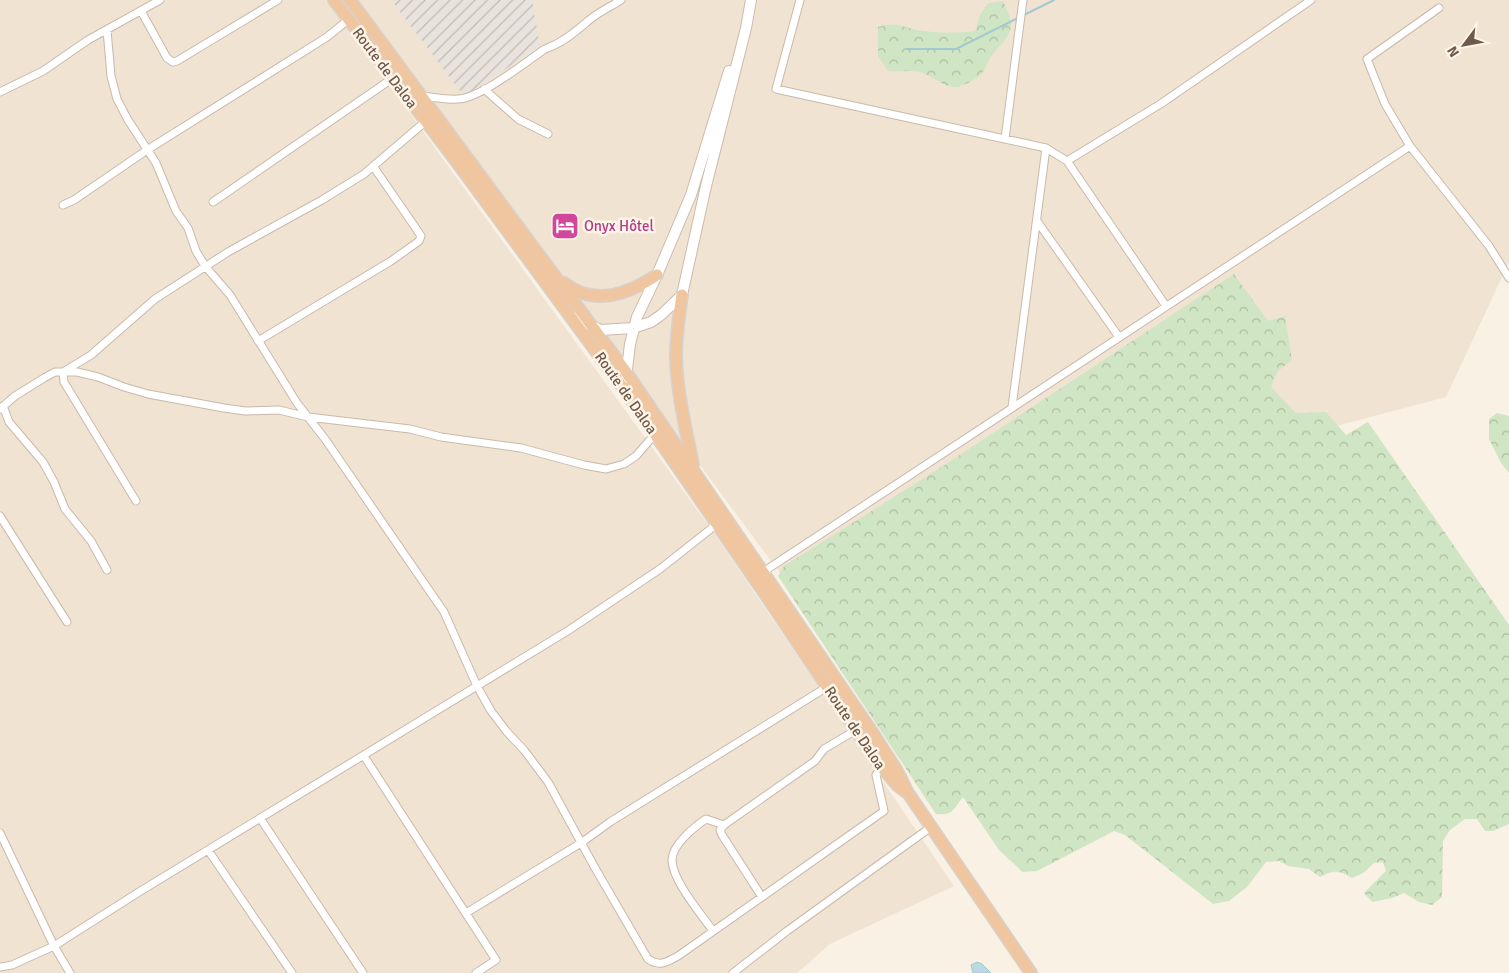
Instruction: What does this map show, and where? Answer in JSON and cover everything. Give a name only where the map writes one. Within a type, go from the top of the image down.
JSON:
[{"type":"highway","name":"Route de Daloa","points":[[334,0],[572,317],[656,434],[881,767],[897,785],[908,793]]},
{"type":"highway","name":"Route de Daloa","points":[[350,0],[626,372],[896,769],[908,793]]},
{"type":"highway","points":[[556,276],[572,288],[590,294],[606,296],[631,290],[657,275]]},
{"type":"highway","points":[[682,295],[677,332],[677,364],[682,414],[694,471]]},
{"type":"highway","points":[[908,793],[1031,973]]},
{"type":"main road","points":[[626,392],[626,372],[633,328],[691,195],[751,0]]},
{"type":"main road","points":[[572,317],[601,330],[633,328],[651,322],[682,295],[715,149],[746,28],[747,15]]},
{"type":"street","points":[[0,92],[43,71],[88,40],[160,0]]},
{"type":"street","points":[[141,11],[167,58],[170,61],[177,61],[278,0]]},
{"type":"street","points":[[422,96],[457,100],[469,97],[545,49],[576,32],[588,20],[621,0]]},
{"type":"street","points":[[800,0],[776,88],[1046,148],[1067,161],[1166,306]]},
{"type":"street","points":[[1005,139],[1023,0]]},
{"type":"street","points":[[1067,161],[1162,103],[1311,0]]},
{"type":"street","points":[[1439,8],[1367,58],[1385,104],[1410,146],[1489,246],[1509,278]]},
{"type":"street","points":[[62,205],[74,200],[147,150],[326,37],[348,20]]},
{"type":"street","points":[[106,30],[111,76],[117,99],[128,120],[156,163],[176,211],[188,228],[196,250],[205,266],[230,295],[297,403],[325,439],[444,612],[477,686],[491,711],[548,782],[644,954],[655,964],[666,963],[884,811],[876,776],[881,767]]},
{"type":"street","points":[[213,202],[393,78]]},
{"type":"street","points":[[484,89],[518,119],[548,134]]},
{"type":"street","points":[[63,372],[91,355],[155,299],[228,252],[322,200],[373,166],[426,121]]},
{"type":"street","points":[[763,572],[1410,146]]},
{"type":"street","points":[[1012,408],[1046,148]]},
{"type":"street","points":[[258,341],[391,261],[419,241],[420,236],[416,227],[373,166]]},
{"type":"street","points":[[1036,221],[1119,337]]},
{"type":"street","points":[[107,570],[91,542],[65,509],[43,462],[9,422],[2,408],[15,396],[55,372],[77,372],[148,394],[224,408],[245,411],[279,410],[308,418],[379,425],[521,448],[606,469],[624,464],[636,456],[656,434]]},
{"type":"street","points":[[63,372],[64,382],[136,501]]},
{"type":"street","points":[[0,516],[67,622]]},
{"type":"street","points":[[0,968],[12,966],[54,946],[569,630],[660,569],[717,524]]},
{"type":"street","points":[[466,913],[581,843],[610,822],[827,687]]},
{"type":"street","points":[[762,897],[720,830],[724,825],[815,761],[824,749],[856,730]]},
{"type":"street","points":[[364,756],[496,960],[476,973]]},
{"type":"street","points":[[260,818],[363,973]]},
{"type":"street","points":[[713,931],[681,885],[672,859],[674,852],[683,839],[695,826],[706,819],[724,825]]},
{"type":"street","points":[[734,973],[787,931],[931,827]]},
{"type":"street","points":[[0,834],[54,946],[70,973]]},
{"type":"street","points":[[208,850],[292,973]]},
{"type":"shaded area","points":[[0,0],[326,0],[714,533],[954,886],[830,944],[797,973],[0,973]]},
{"type":"shaded area","points":[[355,0],[1509,0],[1509,262],[1446,397],[780,573]]},
{"type":"shaded area","points":[[391,0],[532,0],[540,47],[467,94],[461,92]]},
{"type":"green space","points":[[1003,1],[1011,20],[1009,34],[992,55],[980,75],[965,84],[953,87],[916,71],[888,71],[878,56],[878,27],[890,24],[930,32],[975,31],[980,15],[988,3]]},
{"type":"green space","points":[[1234,274],[1268,321],[1285,316],[1292,360],[1278,371],[1271,387],[1296,413],[1326,412],[1346,435],[1368,422],[1509,625],[1509,824],[1493,831],[1485,831],[1477,819],[1465,819],[1450,830],[1443,841],[1442,897],[1432,905],[1419,902],[1404,893],[1392,898],[1372,902],[1364,893],[1386,871],[1383,862],[1374,863],[1363,873],[1352,878],[1343,873],[1336,872],[1320,877],[1309,869],[1288,866],[1279,861],[1266,862],[1247,887],[1229,901],[1213,904],[1125,835],[1114,831],[1037,871],[1023,872],[999,850],[963,797],[950,813],[936,814],[778,576],[784,566],[940,468]]},
{"type":"green space","points":[[1497,413],[1509,416],[1509,473],[1501,463],[1489,439],[1489,419]]},
{"type":"water","points":[[977,962],[982,964],[991,973],[973,973],[971,965]]},
{"type":"waterway","points":[[1024,15],[1054,0]]},
{"type":"waterway","points":[[907,49],[956,49],[1018,18]]},
{"type":"place","name":"Onyx Hôtel","points":[[565,226]]}]
